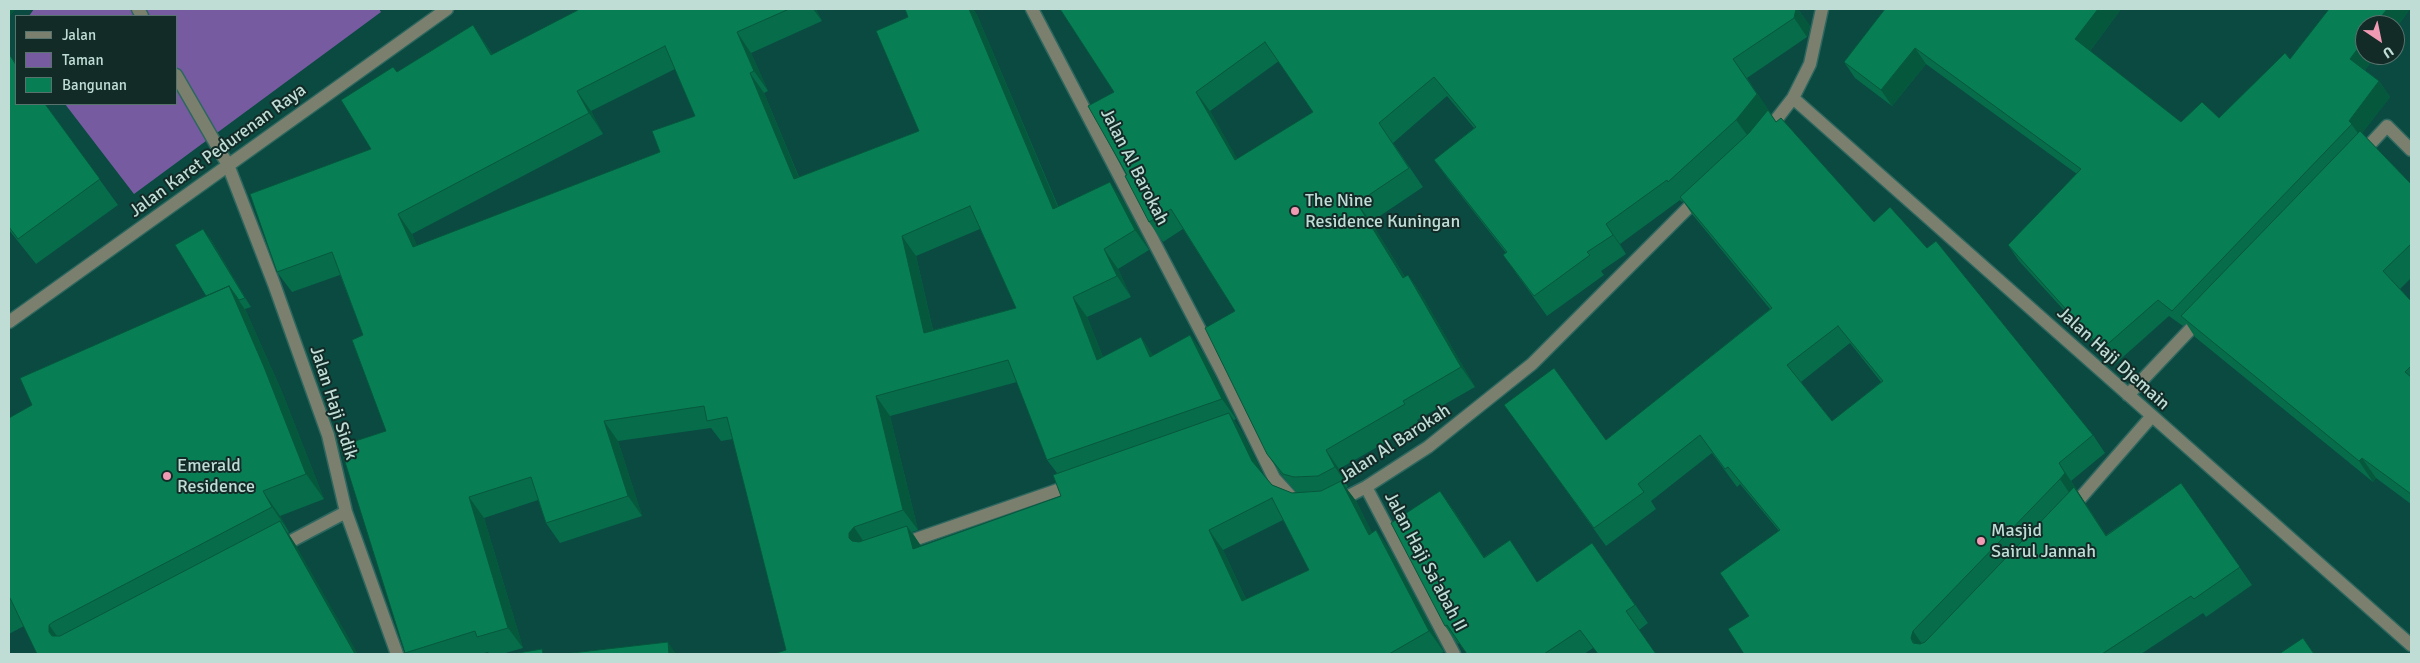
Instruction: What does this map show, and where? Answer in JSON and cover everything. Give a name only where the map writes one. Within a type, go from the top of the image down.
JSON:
[{"type":"street","name":"Jalan Karet Pedurenan Raya","points":[[9,322],[447,9]]},
{"type":"street","name":"Jalan Al Barokah","points":[[1032,9],[1242,426],[1274,478],[1292,500],[1306,505]]},
{"type":"street","points":[[1756,145],[1793,98],[1810,64],[1822,9]]},
{"type":"street","name":"Jalan Haji Sidik","points":[[178,78],[228,165],[328,435],[346,512],[397,654]]},
{"type":"street","name":"Jalan Haji Djemain","points":[[1793,98],[2411,645]]},
{"type":"street","points":[[2353,162],[2387,126],[2411,150]]},
{"type":"street","name":"Jalan Al Barokah","points":[[1325,503],[1334,503],[1366,487],[1428,447],[1532,364],[1713,184]]},
{"type":"street","points":[[2128,395],[2210,310]]},
{"type":"street","points":[[2060,521],[2152,416]]},
{"type":"street","points":[[890,548],[1087,480]]},
{"type":"street","name":"Jalan Haji Sa'abah II","points":[[1366,487],[1454,654]]},
{"type":"street","points":[[267,553],[346,512]]},
{"type":"green space","points":[[34,9],[379,9],[381,12],[134,194],[66,105],[178,105],[178,15],[30,15]]},
{"type":"building","points":[[789,9],[737,32],[754,71],[750,73],[794,179],[919,131],[876,31],[908,17],[905,9],[969,9],[1053,209],[1110,182],[1135,230],[1104,249],[1117,276],[1073,297],[1097,360],[1141,337],[1150,357],[1190,335],[1222,399],[1047,460],[1008,360],[876,396],[903,510],[854,527],[849,533],[849,538],[852,541],[859,542],[907,526],[913,549],[1061,496],[1053,475],[1229,413],[1252,461],[1272,485],[1292,493],[1321,491],[1341,481],[1369,535],[1376,530],[1429,631],[1389,654],[774,654],[786,650],[727,417],[707,421],[704,406],[604,421],[628,496],[546,523],[531,477],[469,497],[508,628],[477,637],[475,631],[405,653],[340,446],[386,431],[352,340],[363,335],[332,252],[277,272],[250,194],[371,149],[341,100],[393,67],[397,72],[473,25],[491,55],[578,10]],"holes":[[[665,46],[695,116],[652,131],[660,152],[413,247],[398,214],[589,113],[577,91]],[[970,206],[1016,308],[924,333],[902,236]],[[1272,498],[1309,570],[1242,601],[1209,530]]]},
{"type":"building","points":[[1060,9],[1796,9],[1794,18],[1733,59],[1757,94],[1736,120],[1668,182],[1667,180],[1606,224],[1613,235],[1587,252],[1590,255],[1534,296],[1503,255],[1507,252],[1434,160],[1476,127],[1434,77],[1379,123],[1409,168],[1357,203],[1403,278],[1408,275],[1461,367],[1403,401],[1405,404],[1326,450],[1335,467],[1318,476],[1294,477],[1283,474],[1267,454],[1205,328],[1235,311],[1171,209],[1149,222],[1125,176],[1127,175],[1088,106],[1114,92]],"holes":[[[1265,42],[1313,112],[1235,160],[1196,92]]]},
{"type":"building","points":[[1885,9],[2098,9],[2075,39],[2181,122],[2202,102],[2219,118],[2285,53],[2290,59],[2329,9],[2387,9],[2382,15],[2355,15],[2355,52],[2350,59],[2355,65],[2358,65],[2379,81],[2349,121],[2352,124],[2172,311],[2158,300],[2102,349],[2008,245],[2081,169],[1915,48],[1881,90],[1844,62]]},
{"type":"building","points":[[9,54],[15,63],[15,105],[46,105],[100,179],[18,239],[9,227]]},
{"type":"building","points":[[1768,110],[1776,122],[1781,118],[1874,222],[1890,207],[1927,248],[1936,241],[2093,435],[2059,463],[2065,473],[2060,479],[1913,631],[1911,638],[1913,643],[1920,644],[1925,642],[2074,487],[2106,536],[2181,483],[2240,567],[2194,599],[2191,596],[2102,654],[1744,654],[1728,629],[1749,616],[1720,573],[1780,530],[1728,467],[1725,469],[1700,435],[1638,484],[1644,492],[1594,528],[1504,405],[1554,368],[1606,440],[1772,308],[1680,197],[1749,133]],"holes":[[[1838,326],[1883,381],[1832,421],[1787,365]]]},
{"type":"building","points":[[2360,131],[2411,184],[2411,244],[2383,271],[2411,301],[2411,366],[2405,372],[2411,377],[2411,494],[2362,458],[2359,461],[2181,316]]},
{"type":"building","points":[[203,229],[245,298],[239,300],[229,286],[206,296],[175,245]]},
{"type":"building","points":[[229,286],[264,367],[306,474],[263,491],[272,507],[53,622],[49,625],[49,632],[52,636],[60,636],[280,521],[355,654],[37,654],[9,599],[9,418],[32,405],[20,378]]},
{"type":"building","points":[[1440,491],[1484,558],[1510,540],[1537,582],[1592,543],[1635,605],[1626,611],[1656,654],[1598,654],[1580,630],[1544,654],[1467,654],[1447,625],[1445,626],[1391,523]]},
{"type":"building","points":[[2303,638],[2314,654],[2279,654]]},
{"type":"building","points":[[668,642],[669,654],[563,654]]},
{"type":"building","points":[[542,649],[543,654],[512,654]]},
{"type":"place","name":"The Nine Residence Kuningan","points":[[1295,211]]},
{"type":"place","name":"Emerald Residence","points":[[167,476]]},
{"type":"place","name":"Masjid Sairul Jannah","points":[[1981,541]]}]
